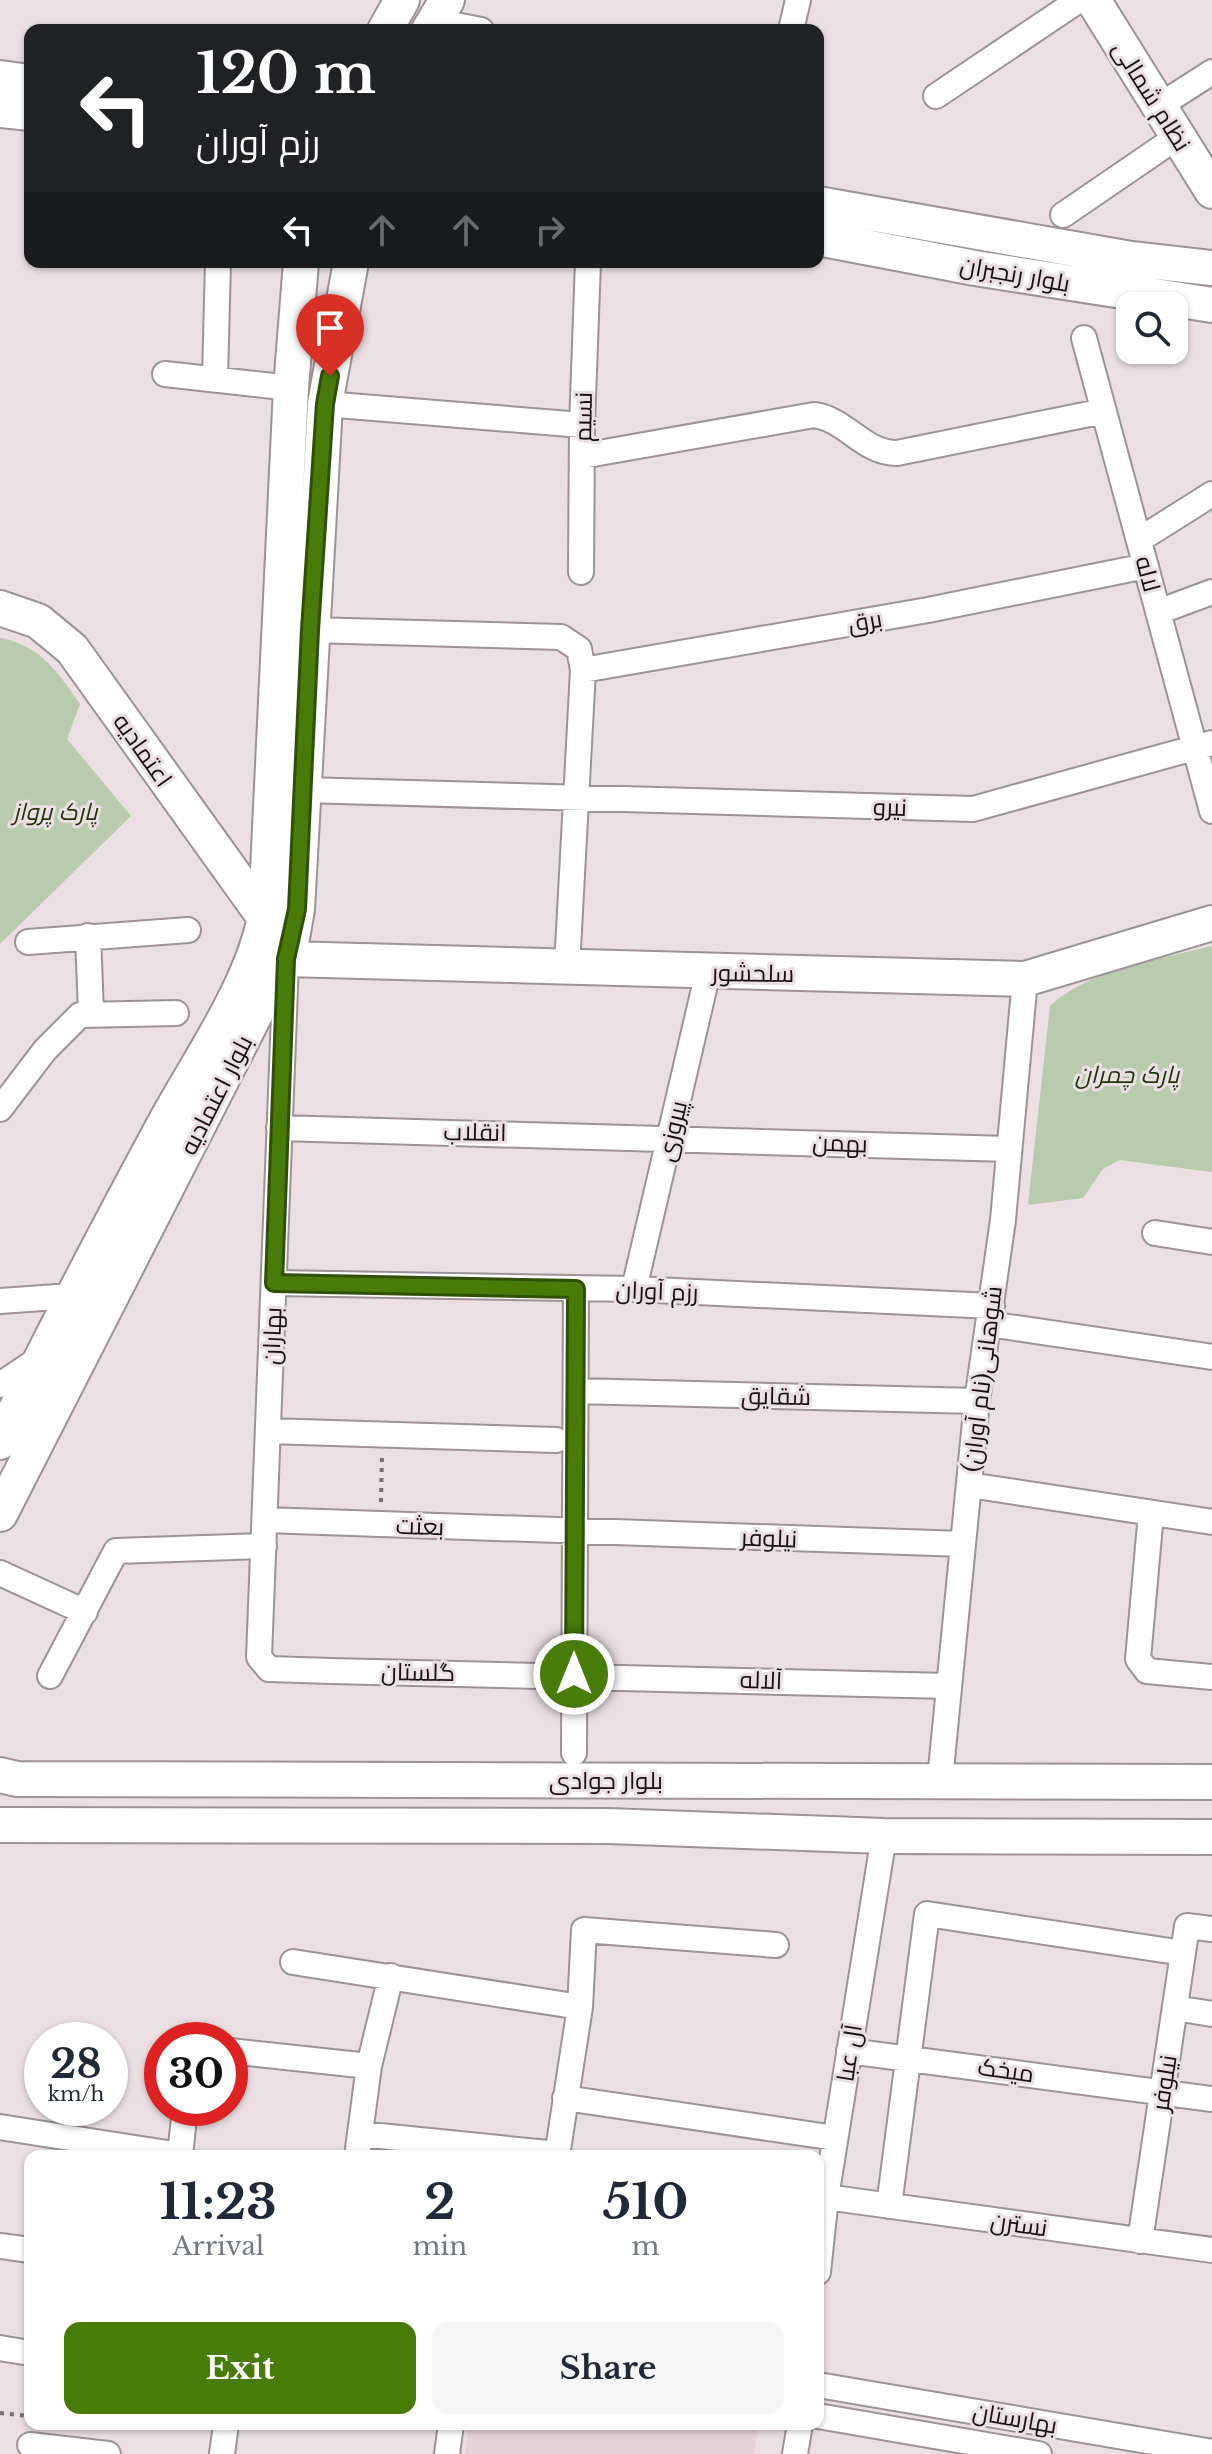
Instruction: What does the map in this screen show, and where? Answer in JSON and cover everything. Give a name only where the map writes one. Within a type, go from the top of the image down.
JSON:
[{"type":"street","points":[[388,24],[402,0]]},
{"type":"street","points":[[792,24],[798,0]]},
{"type":"street","points":[[936,96],[1079,0]]},
{"type":"street","name":"نظام شمالی","points":[[1093,0],[1212,191]]},
{"type":"street","points":[[437,17],[461,24]]},
{"type":"street","points":[[1159,106],[1212,72]]},
{"type":"street","points":[[0,78],[24,81]]},
{"type":"street","points":[[0,110],[24,112]]},
{"type":"street","points":[[1063,215],[1177,137]]},
{"type":"street","name":"بلوار رنجبران","points":[[824,205],[1131,259],[1212,268]]},
{"type":"street","name":"بلوار رنجبران","points":[[824,239],[975,268],[1212,305]]},
{"type":"street","points":[[215,378],[218,268]]},
{"type":"street","name":"بلوار اعتمادیه","points":[[0,1442],[71,1296],[225,1013],[256,951],[265,918],[291,388],[301,268]]},
{"type":"street","name":"بلوار اعتمادیه","points":[[0,1514],[286,959],[297,909],[310,630],[325,404],[350,268]]},
{"type":"street","name":"نسیم","points":[[581,572],[588,268]]},
{"type":"street","name":"لاله","points":[[1084,338],[1158,612],[1204,745],[1212,811]]},
{"type":"street","points":[[165,374],[291,388]]},
{"type":"street","points":[[325,404],[582,425]]},
{"type":"street","points":[[582,456],[814,415],[830,420],[871,447],[897,453],[1104,411]]},
{"type":"street","points":[[1139,540],[1212,494]]},
{"type":"street","name":"برق","points":[[583,670],[928,610],[1146,566]]},
{"type":"street","points":[[1158,612],[1212,592]]},
{"type":"street","name":"اعتمادیه","points":[[0,608],[38,621],[72,649],[265,918]]},
{"type":"street","points":[[310,630],[561,637],[579,649],[583,670],[567,967]]},
{"type":"street","name":"نیرو","points":[[303,790],[973,809],[1204,745]]},
{"type":"street","name":"سلحشور","points":[[286,959],[1025,979],[1212,923]]},
{"type":"street","points":[[28,942],[188,930]]},
{"type":"street","points":[[88,936],[91,1012]]},
{"type":"street","name":"بهاران","points":[[263,1665],[259,1657],[286,959]]},
{"type":"street","name":"پیروزی","points":[[634,1289],[708,972]]},
{"type":"street","name":"شوهانی(نام آوران)","points":[[940,1780],[977,1401],[1009,1149],[1025,979]]},
{"type":"street","points":[[0,1109],[45,1050],[80,1015],[91,1012],[176,1013]]},
{"type":"street","name":"انقلاب","points":[[279,1128],[671,1137]]},
{"type":"street","name":"بهمن","points":[[671,1137],[1009,1149]]},
{"type":"street","points":[[1155,1233],[1212,1242]]},
{"type":"street","name":"رزم آوران","points":[[274,1283],[634,1289],[990,1315],[1212,1357]]},
{"type":"street","points":[[574,1753],[576,1289]]},
{"type":"street","points":[[0,1301],[71,1296]]},
{"type":"street","points":[[0,1385],[41,1357]]},
{"type":"street","name":"شقایق","points":[[576,1391],[977,1401]]},
{"type":"street","points":[[268,1431],[556,1440]]},
{"type":"street","points":[[969,1485],[1212,1522]]},
{"type":"street","points":[[1151,1513],[1138,1659],[1147,1671],[1212,1677]]},
{"type":"street","name":"بعثت","points":[[265,1520],[575,1531]]},
{"type":"street","name":"نیلوفر","points":[[575,1531],[963,1544]]},
{"type":"street","points":[[50,1676],[116,1551],[264,1546]]},
{"type":"street","points":[[0,1573],[85,1612]]},
{"type":"street","name":"گلستان","points":[[263,1665],[269,1669],[331,1671],[574,1674]]},
{"type":"street","name":"آلاله","points":[[574,1674],[948,1686]]},
{"type":"street","name":"بلوار جوادی","points":[[6,1773],[606,1780],[1212,1782]]},
{"type":"street","points":[[606,1780],[608,1826]]},
{"type":"street","name":"بلوار جوادی","points":[[1,1826],[608,1826],[884,1836],[1212,1837]]},
{"type":"street","name":"آل عبا","points":[[824,2216],[884,1836]]},
{"type":"street","points":[[889,2206],[927,1914],[1183,1953]]},
{"type":"street","name":"نیلوفر","points":[[1140,2241],[1187,1926],[1212,1929]]},
{"type":"street","points":[[559,2150],[580,2007],[584,1930],[776,1945]]},
{"type":"street","points":[[293,1962],[580,2007]]},
{"type":"street","points":[[391,1976],[369,2066],[358,2145],[458,2150]]},
{"type":"street","points":[[1175,2008],[1212,2014]]},
{"type":"street","name":"میخک","points":[[849,2051],[1212,2099]]},
{"type":"street","points":[[248,2053],[369,2066]]},
{"type":"street","points":[[565,2098],[835,2138]]},
{"type":"street","points":[[181,2150],[183,2126]]},
{"type":"street","points":[[0,2127],[143,2150]]},
{"type":"street","name":"نسترن","points":[[826,2197],[1212,2250]]},
{"type":"street","points":[[0,2246],[24,2249]]},
{"type":"street","points":[[0,2348],[24,2352]]},
{"type":"street","name":"بهارستان","points":[[824,2386],[1212,2452]]},
{"type":"street","name":"بهارستان","points":[[824,2417],[943,2446],[1039,2454]]},
{"type":"street","points":[[222,2454],[225,2430]]},
{"type":"street","points":[[447,2454],[450,2430]]},
{"type":"street","points":[[795,2454],[799,2430]]},
{"type":"street","points":[[30,2441],[108,2454]]},
{"type":"path","points":[[381,1524],[382,1434]]},
{"type":"path","points":[[0,2413],[24,2415]]},
{"type":"shaded area","points":[[468,2430],[758,2430],[754,2454],[465,2454]]},
{"type":"green space","name":"پارک پرواز","points":[[0,638],[37,654],[64,681],[80,704],[67,739],[131,816],[0,944]]},
{"type":"green space","name":"پارک چمران","points":[[1212,946],[1212,1172],[1119,1160],[1102,1170],[1083,1198],[1028,1205],[1050,1006],[1066,993],[1105,974]]},
{"type":"route","points":[[330,376],[325,404],[310,630],[297,909],[286,959],[274,1283],[576,1289],[574,1674]]}]
